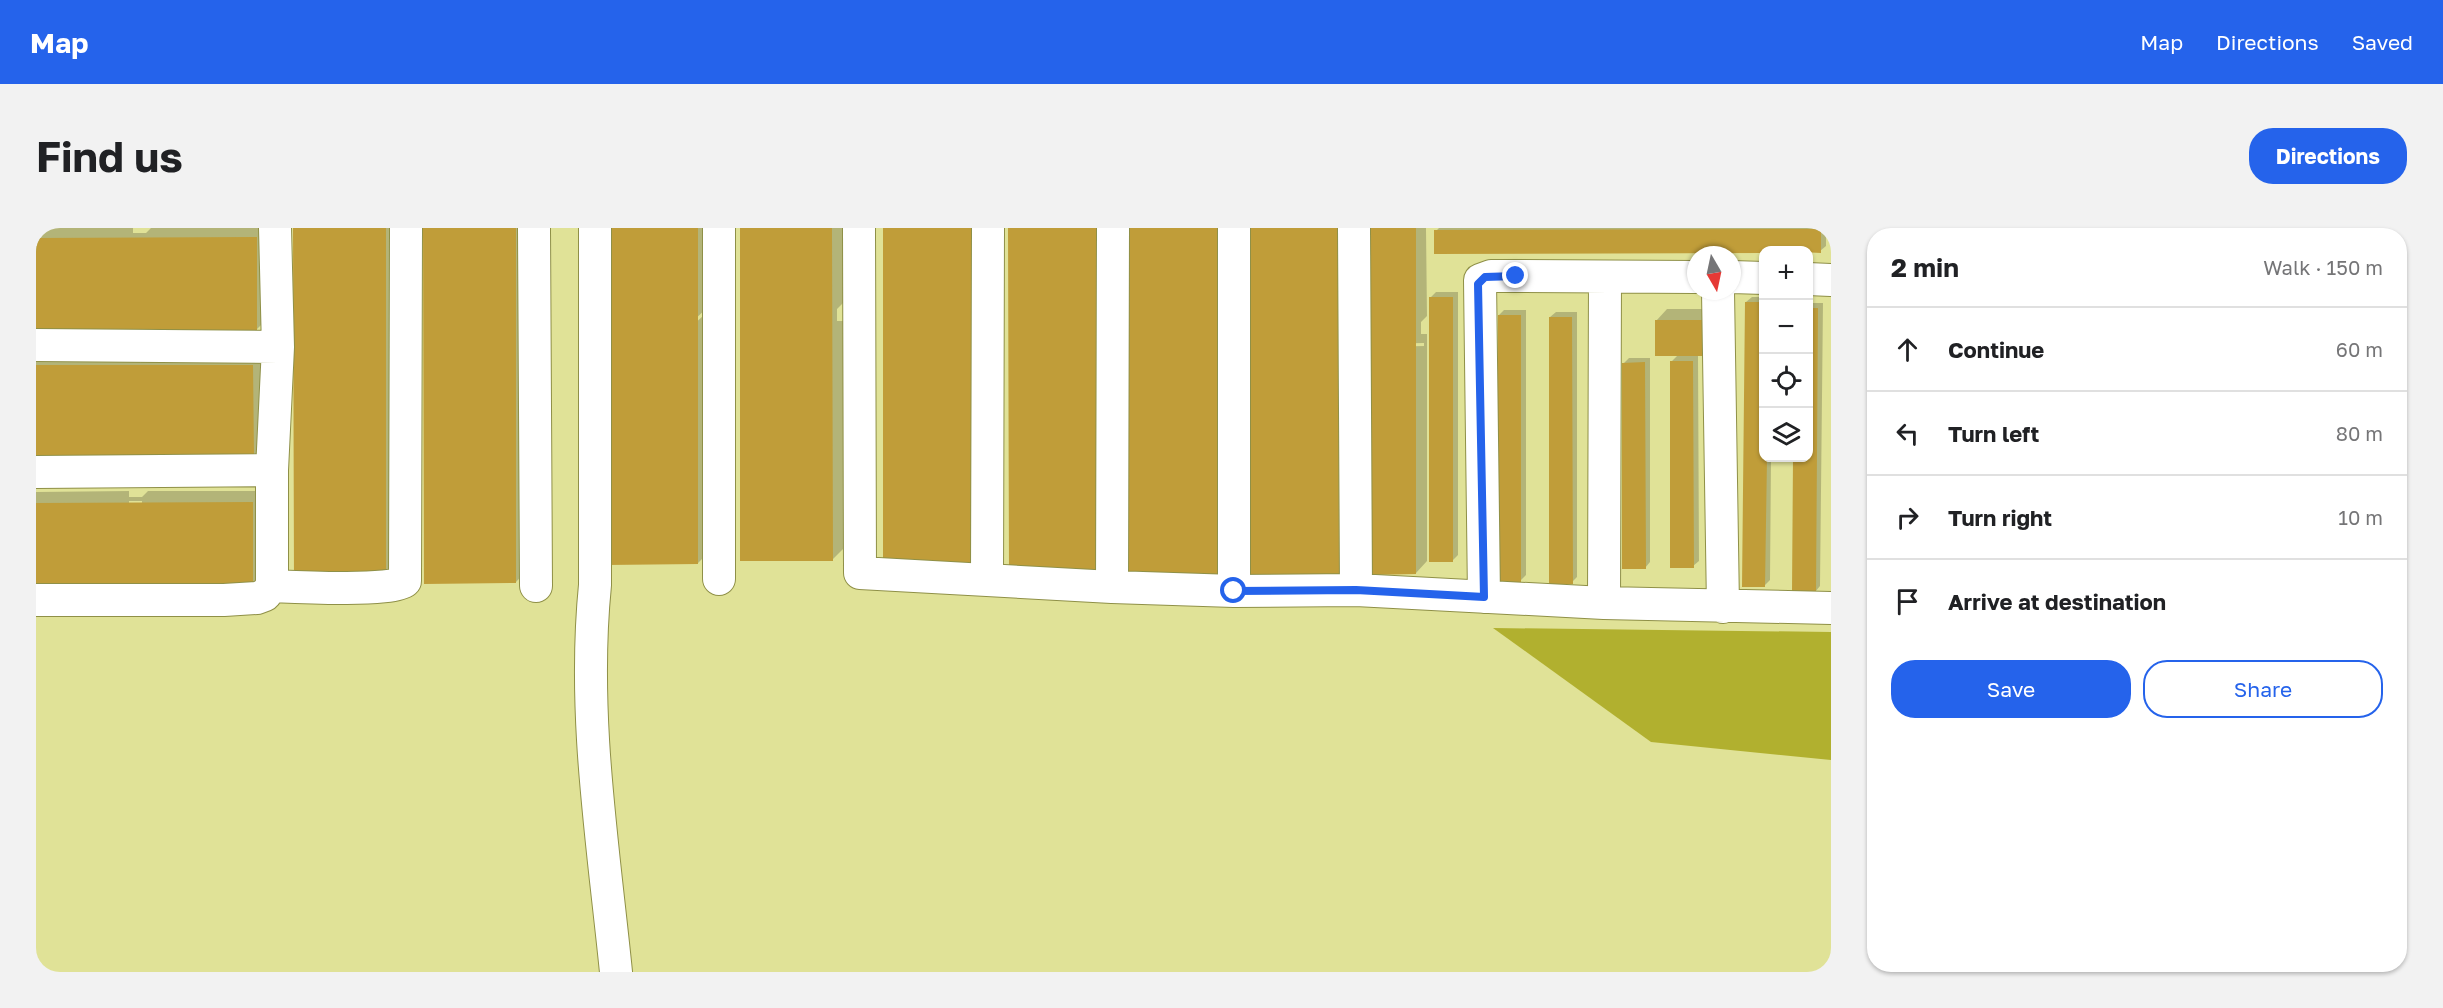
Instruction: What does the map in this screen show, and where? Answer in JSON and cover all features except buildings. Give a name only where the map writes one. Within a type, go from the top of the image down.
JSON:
[{"type":"street","points":[[36,600],[258,598],[265,595],[272,586],[272,470],[278,347],[275,228]]},
{"type":"street","points":[[272,586],[382,587],[400,585],[405,581],[406,228]]},
{"type":"street","points":[[534,228],[536,586]]},
{"type":"street","points":[[595,228],[595,585],[590,638],[591,732],[616,972]]},
{"type":"street","points":[[719,228],[719,579]]},
{"type":"street","points":[[859,228],[860,573],[1112,587],[1234,591],[1356,590],[1604,603],[1831,608]]},
{"type":"street","points":[[987,579],[988,228]]},
{"type":"street","points":[[1112,587],[1113,228]]},
{"type":"street","points":[[1234,228],[1234,591]]},
{"type":"street","points":[[1354,228],[1356,590]]},
{"type":"street","points":[[1484,597],[1478,284],[1480,280],[1491,276],[1687,277]]},
{"type":"street","points":[[1604,603],[1605,277]]},
{"type":"street","points":[[1741,278],[1759,278]]},
{"type":"street","points":[[1813,279],[1831,280]]},
{"type":"street","points":[[1718,300],[1723,607]]},
{"type":"street","points":[[36,345],[278,347]]},
{"type":"street","points":[[36,472],[272,470]]},
{"type":"shaded area","points":[[1493,628],[1831,632],[1831,760],[1651,742]]},
{"type":"route","points":[[1234,591],[1356,590],[1484,597],[1478,284],[1485,277],[1516,276]]}]
